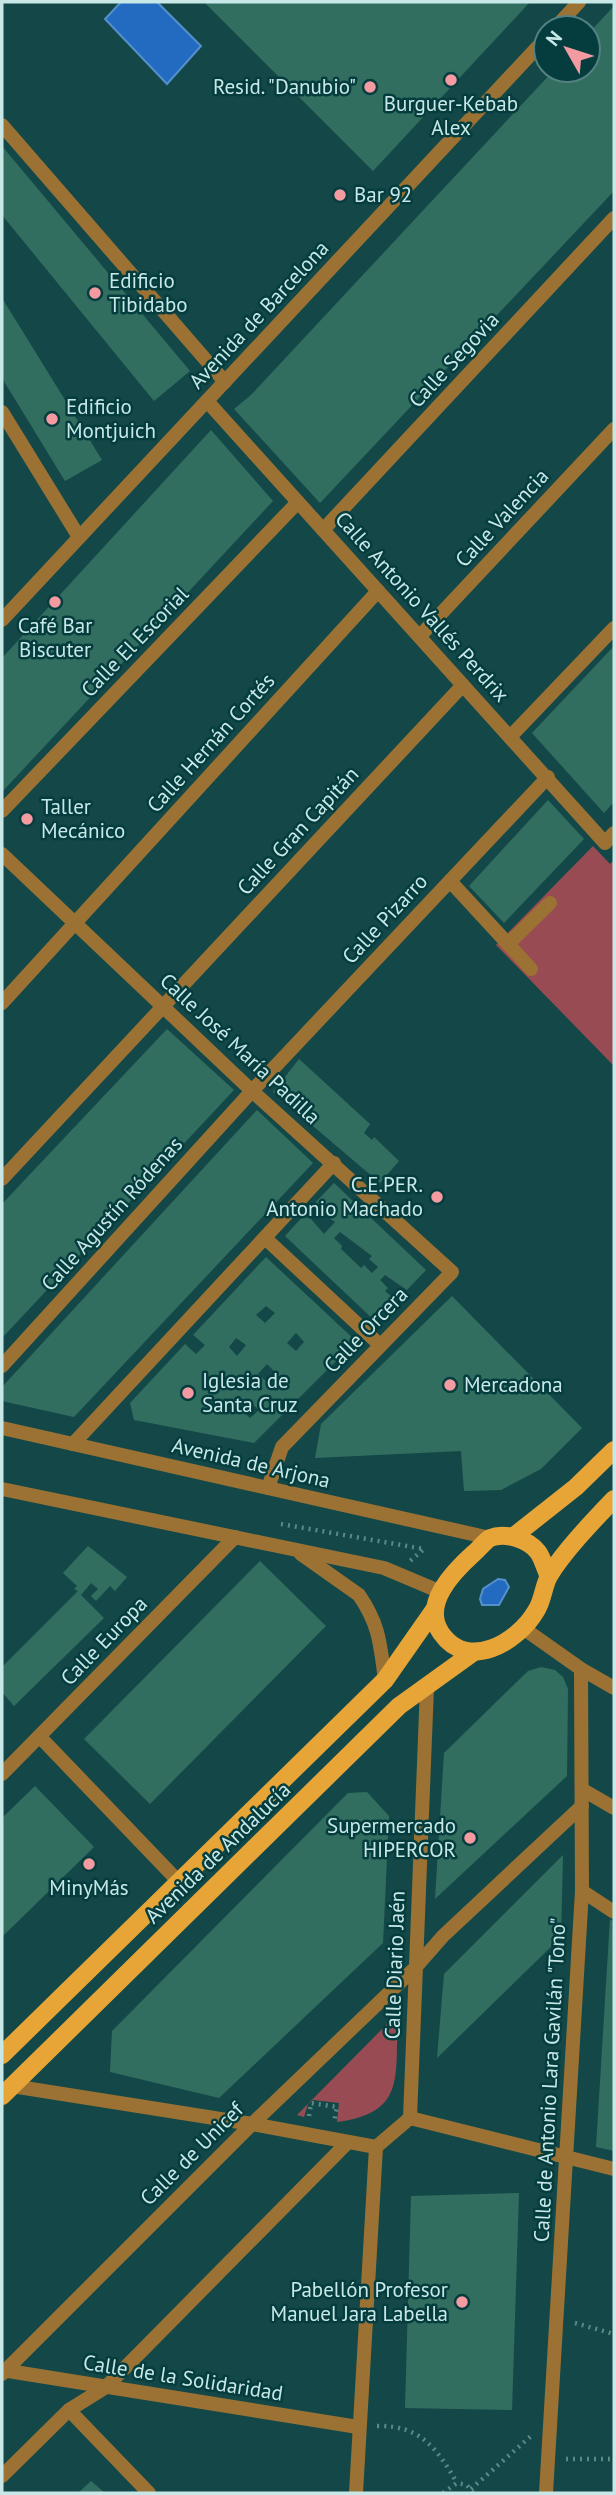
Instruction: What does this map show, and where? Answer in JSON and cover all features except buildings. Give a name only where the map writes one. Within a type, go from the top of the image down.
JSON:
[{"type":"main road","points":[[611,1508],[549,1576],[537,1610],[523,1628],[500,1646],[474,1653],[453,1645],[440,1632],[434,1610],[441,1592],[456,1569],[490,1538],[514,1536],[576,1488],[614,1450]]},
{"type":"main road","points":[[514,1536],[537,1551],[549,1576]]},
{"type":"main road","name":"Avenida de Andalucía","points":[[2,2055],[385,1680],[434,1610]]},
{"type":"main road","name":"Avenida de Andalucía","points":[[7,2091],[399,1706],[474,1653]]},
{"type":"street","name":"Avenida de Barcelona","points":[[2,620],[532,53]]},
{"type":"street","points":[[2,125],[225,382]]},
{"type":"street","name":"Calle Segovia","points":[[323,530],[614,218]]},
{"type":"street","name":"Calle Antonio Vallés Perdrix","points":[[207,401],[463,685],[548,777],[610,838]]},
{"type":"street","points":[[2,412],[79,537]]},
{"type":"street","name":"Calle Valencia","points":[[420,636],[614,429]]},
{"type":"street","name":"Calle El Escorial","points":[[2,811],[298,502]]},
{"type":"street","name":"Calle Hernán Cortés","points":[[2,1003],[378,591]]},
{"type":"street","points":[[511,736],[614,628]]},
{"type":"street","name":"Calle Gran Capitán","points":[[2,1179],[463,685]]},
{"type":"street","name":"Calle Pizarro","points":[[252,1091],[548,777]]},
{"type":"street","name":"Calle José María Padilla","points":[[2,854],[252,1091],[452,1272]]},
{"type":"street","points":[[450,881],[531,969]]},
{"type":"street","points":[[508,944],[550,903]]},
{"type":"street","name":"Calle Agustín Ródenas","points":[[2,1366],[252,1091]]},
{"type":"street","points":[[73,1444],[334,1163]]},
{"type":"street","points":[[265,1238],[380,1345]]},
{"type":"street","name":"Calle Orcera","points":[[268,1488],[282,1447],[452,1272]]},
{"type":"street","name":"Avenida de Arjona","points":[[2,1428],[490,1538]]},
{"type":"street","points":[[2,1489],[384,1568],[441,1592]]},
{"type":"street","name":"Calle Europa","points":[[2,1774],[235,1537]]},
{"type":"street","points":[[297,1551],[359,1595],[376,1622],[385,1680]]},
{"type":"street","points":[[523,1628],[581,1669],[614,1688]]},
{"type":"street","name":"Calle de Antonio Lara Gavilán \"Tono\"","points":[[546,2493],[582,1891],[581,1669]]},
{"type":"street","name":"Calle Diario Jaén","points":[[410,2118],[427,1687]]},
{"type":"street","points":[[40,1737],[179,1882]]},
{"type":"street","points":[[583,1790],[614,1808]]},
{"type":"street","name":"Calle de Unicef","points":[[3,2372],[252,2123],[415,1968],[443,1936],[582,1806]]},
{"type":"street","points":[[582,1891],[614,1912]]},
{"type":"street","points":[[7,2091],[252,2123],[376,2147]]},
{"type":"street","points":[[356,2493],[376,2147],[410,2118],[614,2169]]},
{"type":"street","points":[[2,2476],[69,2410],[106,2387],[348,2142]]},
{"type":"street","name":"Calle de la Solidaridad","points":[[3,2372],[358,2427]]},
{"type":"street","points":[[69,2410],[149,2493]]},
{"type":"path","points":[[275,1523],[424,1549],[397,1573]]},
{"type":"path","points":[[308,2121],[312,2103],[337,2106],[333,2126]]},
{"type":"path","points":[[557,2318],[614,2334]]},
{"type":"path","points":[[358,2427],[395,2426],[420,2436],[440,2454],[457,2483],[472,2491],[536,2432],[548,2432]]},
{"type":"path","points":[[547,2458],[614,2459]]},
{"type":"path","points":[[443,2493],[447,2487],[457,2483]]},
{"type":"shaded area","points":[[593,846],[610,864],[614,860],[614,1066],[496,945]]},
{"type":"shaded area","points":[[395,2016],[398,2018],[396,2073],[393,2088],[386,2100],[376,2110],[337,2122],[339,2103],[313,2100],[308,2104],[304,2117],[297,2115]]},
{"type":"water","points":[[121,2],[157,2],[201,46],[167,84],[105,19]]},
{"type":"water","points":[[498,1579],[505,1580],[509,1587],[499,1605],[482,1605],[480,1599],[483,1589]]},
{"type":"place","name":"Burguer-Kebab Alex","points":[[451,80]]},
{"type":"place","name":"Resid. \"Danubio\"","points":[[370,87]]},
{"type":"place","name":"Bar 92","points":[[340,195]]},
{"type":"place","name":"Edificio Tibidabo","points":[[95,293]]},
{"type":"place","name":"Edificio Montjuich","points":[[52,419]]},
{"type":"place","name":"Café Bar Biscuter","points":[[55,602]]},
{"type":"place","name":"Taller Mecánico","points":[[27,819]]},
{"type":"place","name":"C.E.PER. Antonio Machado","points":[[437,1197]]},
{"type":"place","name":"Mercadona","points":[[450,1385]]},
{"type":"place","name":"Iglesia de Santa Cruz","points":[[188,1393]]},
{"type":"place","name":"Supermercado HIPERCOR","points":[[470,1838]]},
{"type":"place","name":"MinyMás","points":[[89,1864]]},
{"type":"place","name":"Pabellón Profesor Manuel Jara Labella","points":[[462,2302]]}]
